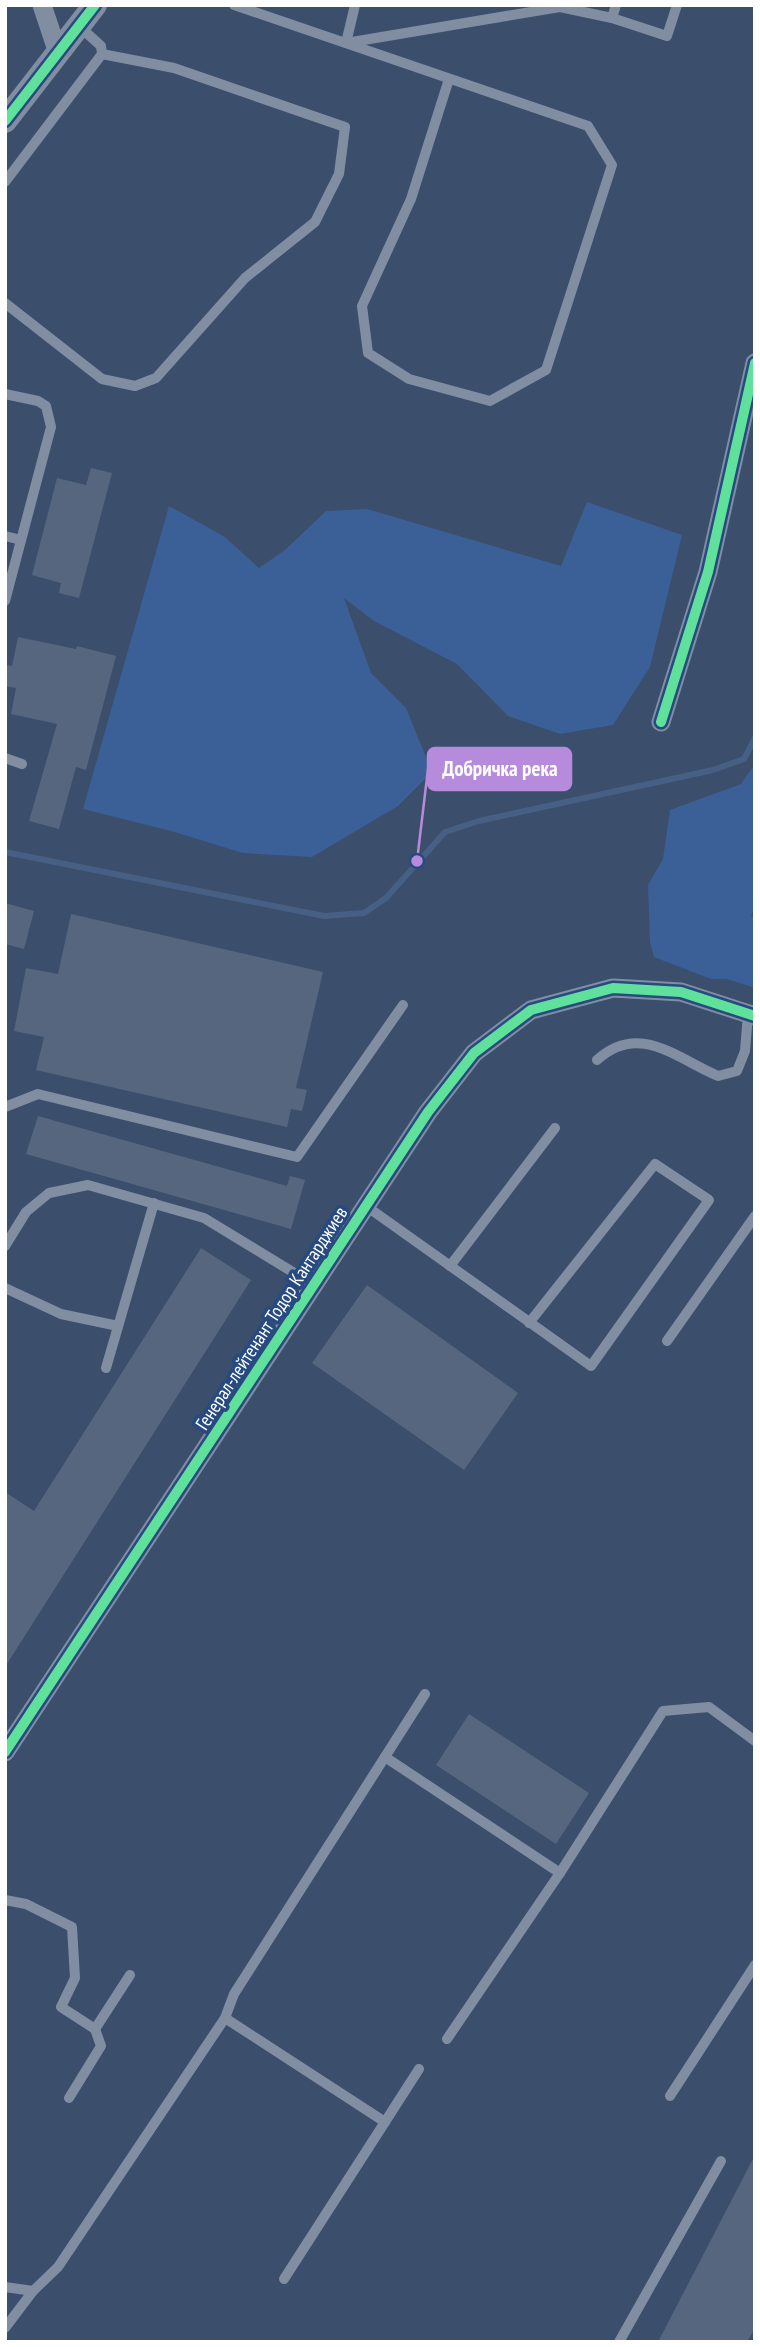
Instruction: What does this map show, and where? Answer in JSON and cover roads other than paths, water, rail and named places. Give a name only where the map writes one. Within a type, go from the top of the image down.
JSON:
[{"type":"street","points":[[42,5],[58,53]]},
{"type":"street","points":[[5,121],[95,5]]},
{"type":"street","points":[[661,722],[708,572],[755,363]]},
{"type":"street","name":"Генерал-лейтенант Тодор Кантарджиев","points":[[5,1752],[428,1112],[474,1054],[531,1010],[613,988],[681,992],[751,1015]]},
{"type":"lane","points":[[234,5],[588,126],[612,165],[547,370],[490,401],[409,379],[368,353],[362,306],[411,199],[449,79]]},
{"type":"lane","points":[[346,43],[355,5]]},
{"type":"lane","points":[[488,18],[491,5]]},
{"type":"lane","points":[[612,18],[616,5]]},
{"type":"lane","points":[[346,43],[560,6],[612,18],[667,36],[677,5]]},
{"type":"lane","points":[[5,182],[102,54],[101,46],[79,26]]},
{"type":"lane","points":[[5,303],[103,379],[135,386],[156,378],[245,278],[316,222],[339,174],[345,127],[174,68],[102,54]]},
{"type":"lane","points":[[5,394],[38,401],[46,406],[51,427],[5,601]]},
{"type":"lane","points":[[5,536],[21,540]]},
{"type":"lane","points":[[5,758],[22,764]]},
{"type":"lane","points":[[5,1107],[38,1094],[297,1157],[403,1006]]},
{"type":"lane","points":[[597,1060],[612,1046],[642,1043],[667,1049],[718,1076],[737,1071],[745,1051],[751,1015]]},
{"type":"lane","points":[[450,1266],[555,1128]]},
{"type":"lane","points":[[366,1206],[450,1266],[591,1366],[709,1200],[655,1164],[529,1322]]},
{"type":"lane","points":[[5,1246],[26,1212],[49,1193],[88,1185],[204,1218],[314,1284]]},
{"type":"lane","points":[[106,1368],[154,1203]]},
{"type":"lane","points":[[667,1341],[755,1216]]},
{"type":"lane","points":[[5,1288],[61,1314],[118,1326]]},
{"type":"lane","points":[[5,2328],[33,2291],[58,2267],[225,2018],[234,1994],[425,1694]]},
{"type":"lane","points":[[447,2039],[560,1872],[663,1711],[709,1707],[755,1741]]},
{"type":"lane","points":[[385,1757],[560,1872]]},
{"type":"lane","points":[[5,1900],[26,1904],[72,1927],[75,1978],[61,2007],[95,2029],[101,2046],[69,2098]]},
{"type":"lane","points":[[670,2096],[755,1965]]},
{"type":"lane","points":[[95,2029],[130,1975]]},
{"type":"lane","points":[[225,2018],[385,2122]]},
{"type":"lane","points":[[284,2279],[419,2069]]},
{"type":"lane","points":[[619,2342],[721,2161]]},
{"type":"lane","points":[[5,2287],[33,2291]]},
{"type":"waterway","points":[[5,852],[324,916],[364,913],[386,898],[445,832],[479,821],[713,770],[744,759],[755,738]]},
{"type":"place","name":"Добричка река","points":[[417,861]]}]
